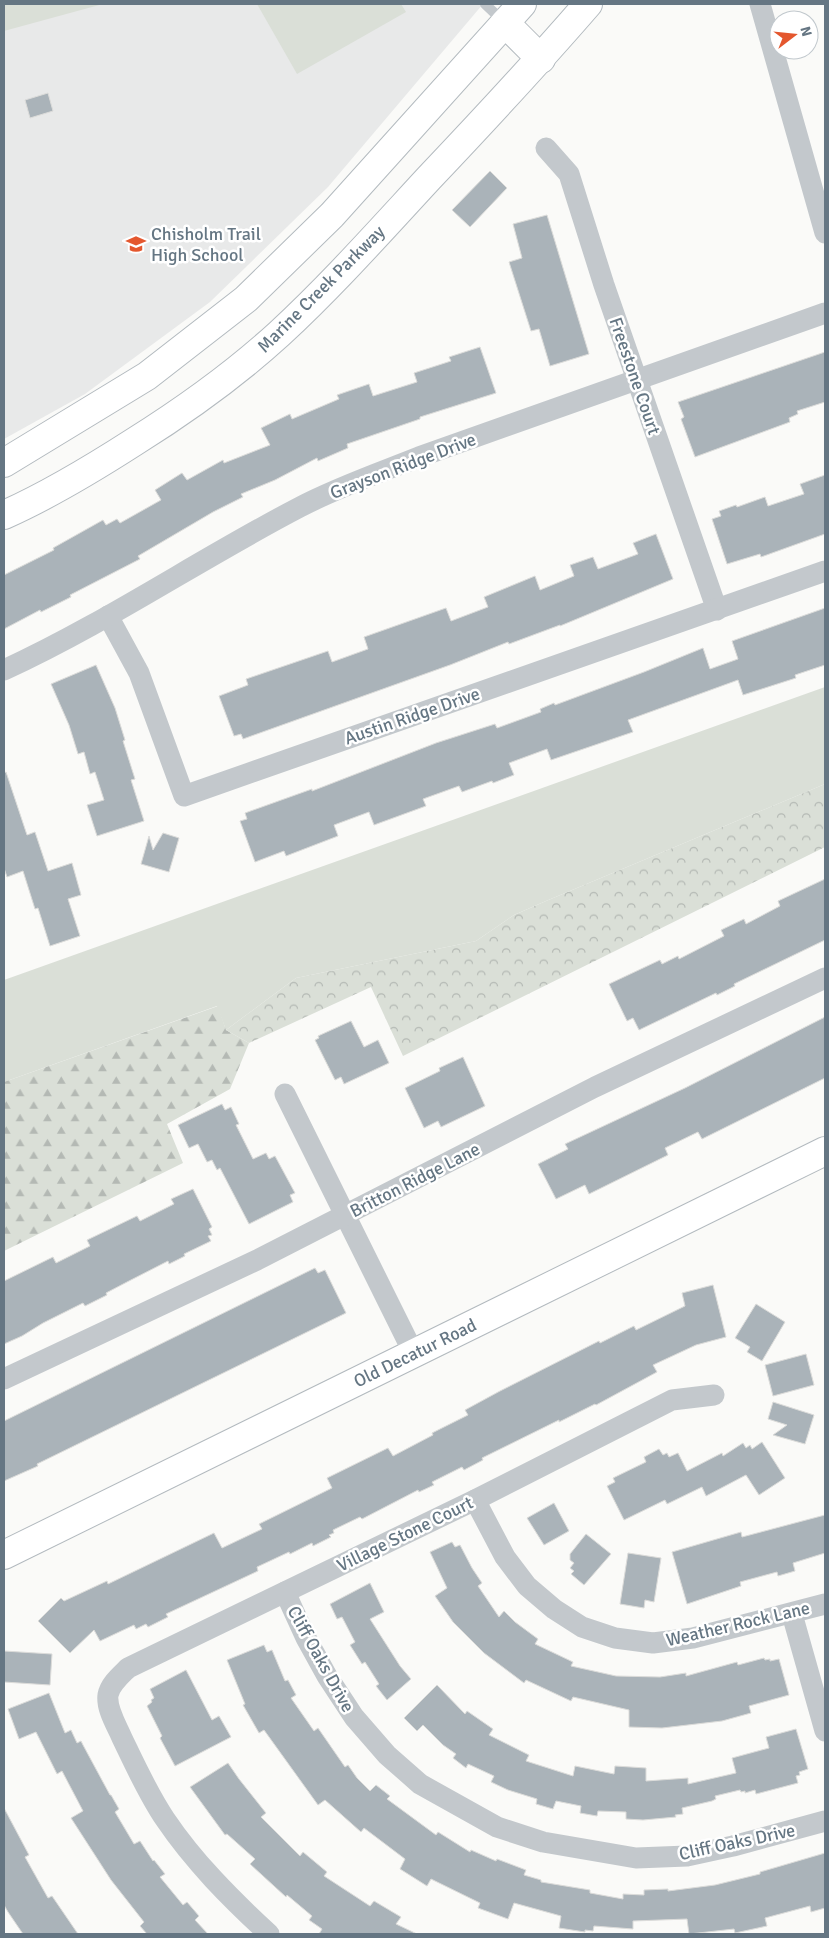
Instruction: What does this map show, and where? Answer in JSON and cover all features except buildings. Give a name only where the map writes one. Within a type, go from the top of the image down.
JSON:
[{"type":"main road","name":"Marine Creek Parkway","points":[[4,516],[34,502],[87,472],[202,397],[243,366],[329,285],[541,59],[588,4]]},
{"type":"main road","points":[[4,463],[147,376],[246,299],[332,215],[514,13],[541,59]]},
{"type":"main road","name":"Old Decatur Road","points":[[4,1555],[825,1151]]},
{"type":"street","points":[[760,4],[825,233]]},
{"type":"street","name":"Freestone Court","points":[[546,148],[569,174],[604,285],[717,610]]},
{"type":"street","name":"Grayson Ridge Drive","points":[[4,670],[108,616],[300,507],[330,493],[419,457],[825,313]]},
{"type":"street","name":"Austin Ridge Drive","points":[[108,616],[139,672],[184,796],[825,571]]},
{"type":"street","name":"Britton Ridge Lane","points":[[4,1378],[257,1260],[595,1088],[825,978]]},
{"type":"street","points":[[285,1094],[414,1354]]},
{"type":"street","name":"Village Stone Court","points":[[269,1934],[234,1901],[203,1867],[165,1818],[134,1764],[110,1712],[108,1695],[115,1681],[128,1668],[475,1500],[672,1400],[714,1394]]},
{"type":"street","name":"Weather Rock Lane","points":[[475,1500],[505,1557],[526,1586],[554,1609],[582,1628],[615,1638],[653,1643],[693,1638],[825,1604]]},
{"type":"street","name":"Cliff Oaks Drive","points":[[285,1592],[306,1638],[328,1676],[354,1717],[387,1756],[420,1784],[497,1827],[543,1842],[636,1858],[686,1856],[733,1846],[825,1821]]},
{"type":"street","points":[[792,1614],[825,1731]]},
{"type":"lane","points":[[485,4],[514,13]]},
{"type":"shaded area","name":"Chisholm Trail High School","points":[[4,4],[483,4],[328,187],[210,302],[85,394],[4,439]]},
{"type":"green space","points":[[4,4],[103,4],[4,31]]},
{"type":"green space","points":[[257,4],[401,4],[406,12],[297,74]]},
{"type":"green space","points":[[825,687],[825,784],[514,915],[476,941],[296,978],[226,1030],[217,1006],[4,1082],[4,980]]},
{"type":"green space","points":[[825,784],[825,847],[403,1056],[371,987],[249,1043],[226,1030],[296,978],[476,941],[514,915]]},
{"type":"green space","points":[[218,1006],[226,1030],[249,1043],[230,1089],[167,1124],[183,1163],[4,1251],[4,1082]]},
{"type":"place","name":"Chisholm Trail High School","points":[[136,244]]}]
